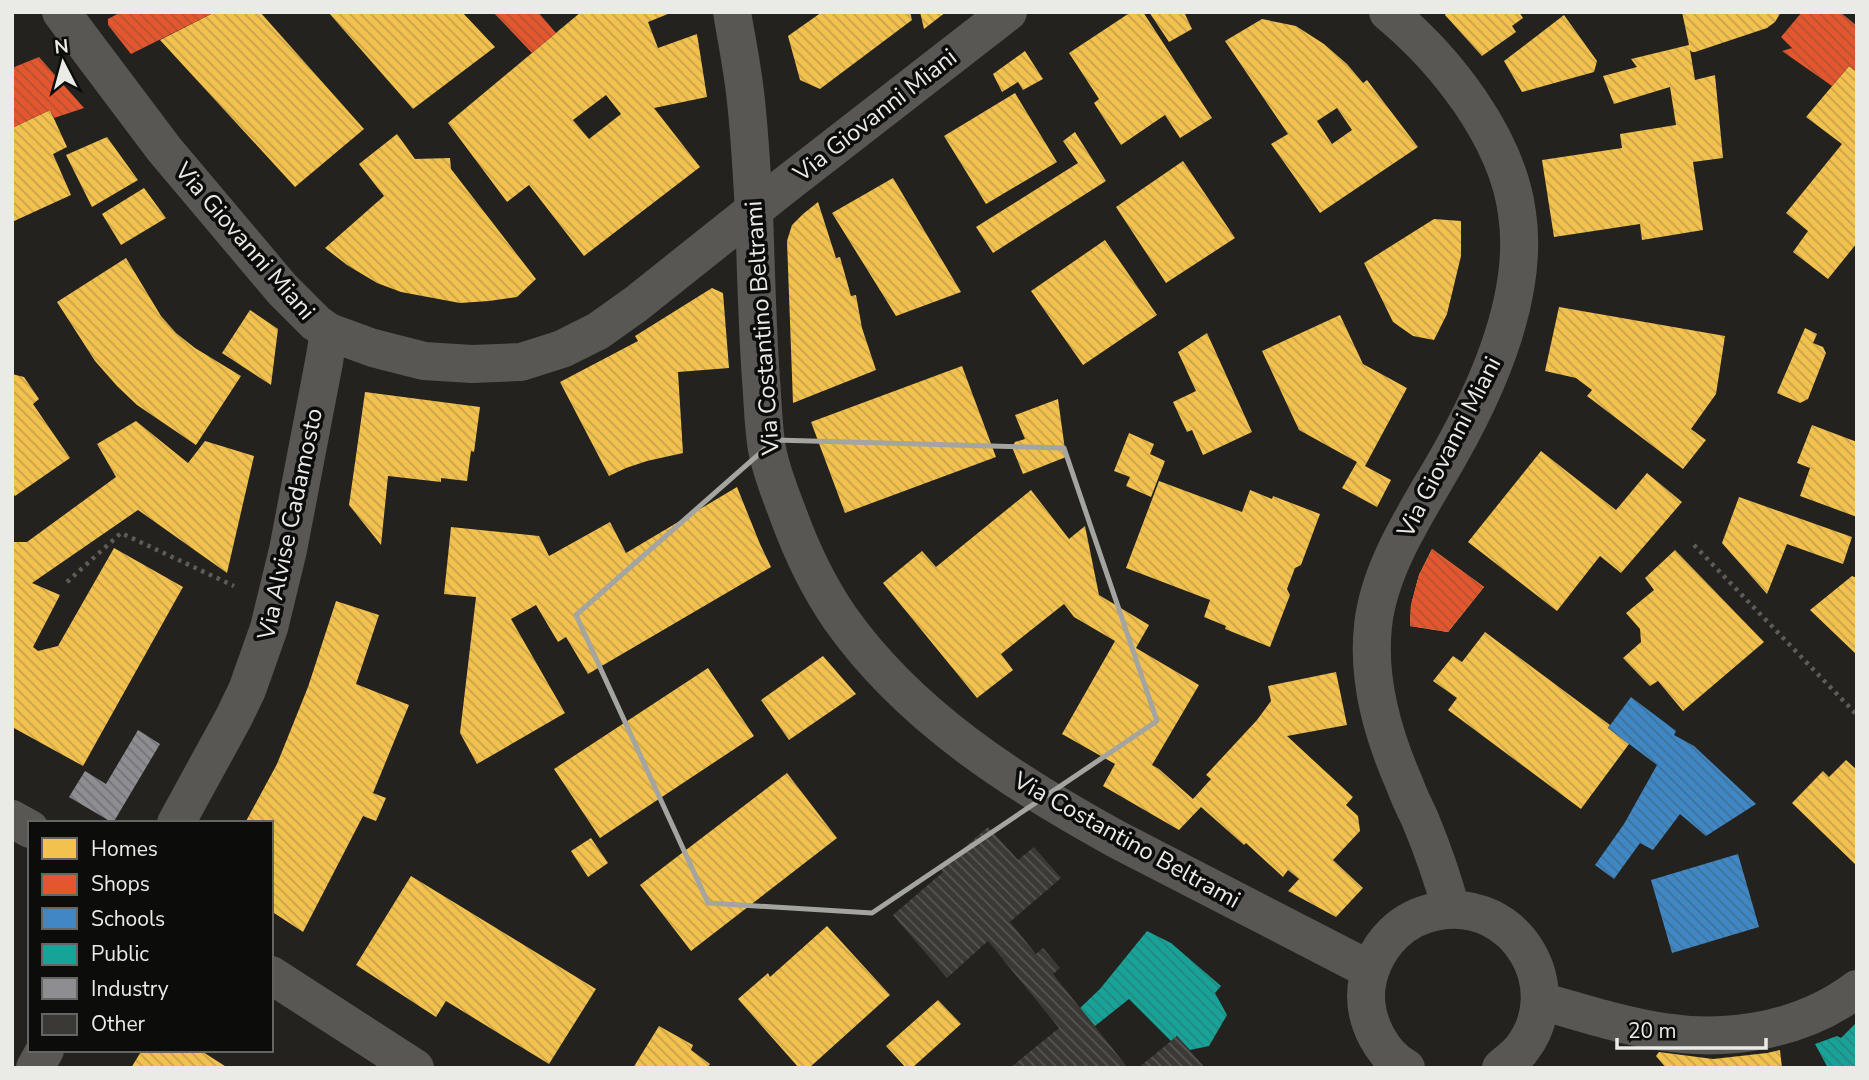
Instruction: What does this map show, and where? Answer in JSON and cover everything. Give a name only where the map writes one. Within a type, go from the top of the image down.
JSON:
[{"type":"street","name":"Via Giovanni Miani","points":[[61,12],[164,149],[305,313],[329,332],[373,348],[424,360],[497,364],[521,362],[543,356],[581,341],[608,325],[1008,12]]},
{"type":"street","name":"Via Costantino Beltrami","points":[[732,12],[746,100],[764,428],[772,469],[805,556],[838,615],[859,644],[901,689],[978,754],[1030,789],[1118,840],[1370,970]]},
{"type":"street","name":"Via Giovanni Miani","points":[[1388,12],[1432,53],[1480,117],[1500,155],[1513,191],[1519,236],[1515,285],[1501,344],[1470,416],[1394,555],[1385,576],[1373,624],[1371,645],[1374,692],[1404,784],[1429,842],[1451,909]]},
{"type":"street","name":"Via Alvise Cadamosto","points":[[177,821],[234,718],[269,628],[288,550],[329,332]]},
{"type":"street","points":[[12,820],[28,828]]},
{"type":"street","points":[[1401,1067],[1382,1046],[1370,1022],[1366,996],[1370,970],[1382,945],[1401,926],[1424,914],[1451,909],[1479,913],[1505,927],[1525,947],[1537,973],[1540,1001],[1534,1027],[1521,1050],[1501,1068]]},
{"type":"street","points":[[273,976],[415,1068]]},
{"type":"street","points":[[1540,1001],[1664,1032],[1713,1035],[1762,1031],[1785,1025],[1833,1005],[1857,989]]},
{"type":"street","points":[[35,1068],[44,1052]]},
{"type":"path","points":[[66,582],[121,533],[236,587]]},
{"type":"path","points":[[1694,545],[1857,715]]},
{"type":"highlighted area","points":[[775,440],[1064,448],[1157,721],[872,913],[708,903],[576,615]]},
{"type":"building: Homes","points":[[215,12],[260,12],[364,129],[295,187],[160,40]]},
{"type":"building: Homes","points":[[328,12],[462,12],[495,47],[413,109]]},
{"type":"building: Homes","points":[[581,12],[673,12],[648,22],[658,48],[697,34],[707,97],[654,108],[700,167],[584,256],[529,185],[507,202],[448,123]],"holes":[[[606,95],[621,114],[589,139],[573,120]]]},
{"type":"building: Homes","points":[[822,12],[910,12],[912,20],[820,89],[800,80],[788,36]]},
{"type":"building: Homes","points":[[920,12],[946,12],[924,29]]},
{"type":"building: Homes","points":[[1131,12],[1143,12],[1212,118],[1180,138],[1165,115],[1121,145],[1094,103],[1099,99],[1069,53]]},
{"type":"building: Homes","points":[[1149,12],[1184,12],[1192,29],[1169,42]]},
{"type":"building: Homes","points":[[1446,12],[1519,12],[1523,18],[1512,26],[1516,32],[1482,56],[1445,15]]},
{"type":"building: Homes","points":[[1682,12],[1781,12],[1767,28],[1695,52],[1690,50],[1695,80],[1715,75],[1723,158],[1693,162],[1703,230],[1642,240],[1640,224],[1554,237],[1542,160],[1622,148],[1620,134],[1676,125],[1670,87],[1614,104],[1603,76],[1637,67],[1631,59],[1689,45]]},
{"type":"building: Homes","points":[[1564,15],[1597,61],[1594,72],[1522,92],[1504,61]]},
{"type":"building: Homes","points":[[1262,19],[1296,26],[1324,44],[1347,64],[1363,83],[1367,80],[1418,147],[1320,213],[1271,144],[1288,134],[1225,41]],"holes":[[[1337,108],[1352,130],[1332,144],[1317,121]]]},
{"type":"building: Homes","points":[[1025,51],[1043,79],[1023,90],[1018,82],[1002,92],[993,74]]},
{"type":"building: Homes","points":[[1849,66],[1857,72],[1857,243],[1828,279],[1793,252],[1808,231],[1786,213],[1842,144],[1806,117]]},
{"type":"building: Homes","points":[[1015,93],[1057,162],[986,204],[944,136]]},
{"type":"building: Homes","points":[[50,110],[67,147],[53,154],[71,195],[12,222],[12,128]]},
{"type":"building: Homes","points":[[1075,132],[1106,181],[993,253],[976,227],[1078,163],[1063,141]]},
{"type":"building: Homes","points":[[397,134],[415,159],[450,158],[451,169],[536,279],[517,297],[460,303],[401,292],[377,283],[325,248],[384,196],[359,164]]},
{"type":"building: Homes","points":[[107,137],[138,180],[92,207],[66,155]]},
{"type":"building: Homes","points":[[1183,161],[1235,238],[1166,283],[1116,207]]},
{"type":"building: Homes","points":[[893,178],[961,292],[896,316],[832,213]]},
{"type":"building: Homes","points":[[144,188],[166,218],[121,245],[102,214]]},
{"type":"building: Homes","points":[[818,202],[836,258],[840,257],[851,296],[856,295],[862,328],[876,370],[793,403],[787,241],[792,225]]},
{"type":"building: Homes","points":[[1434,219],[1461,221],[1461,256],[1447,314],[1434,340],[1413,336],[1393,322],[1364,263]]},
{"type":"building: Homes","points":[[1105,240],[1157,315],[1083,365],[1031,291]]},
{"type":"building: Homes","points":[[126,258],[161,316],[176,333],[241,376],[196,445],[137,405],[117,386],[95,361],[57,302]]},
{"type":"building: Homes","points":[[712,288],[723,293],[729,368],[678,372],[683,453],[647,461],[609,476],[560,382],[638,341],[635,336]]},
{"type":"building: Homes","points":[[1559,307],[1725,336],[1716,394],[1691,429],[1706,440],[1683,469],[1587,396],[1592,390],[1576,378],[1545,371]]},
{"type":"building: Homes","points":[[250,310],[278,329],[271,385],[222,353]]},
{"type":"building: Homes","points":[[1340,315],[1363,364],[1407,388],[1365,466],[1391,480],[1377,507],[1342,488],[1357,462],[1299,430],[1262,351]]},
{"type":"building: Homes","points":[[1805,328],[1817,334],[1813,343],[1823,347],[1826,353],[1808,399],[1800,403],[1777,393]]},
{"type":"building: Homes","points":[[1207,333],[1252,432],[1203,455],[1192,430],[1187,432],[1173,402],[1196,391],[1178,352]]},
{"type":"building: Homes","points":[[962,366],[996,457],[845,513],[811,422]]},
{"type":"building: Homes","points":[[12,374],[24,377],[39,399],[33,404],[70,458],[15,496],[12,492]]},
{"type":"building: Homes","points":[[365,392],[480,407],[467,481],[441,478],[441,482],[388,476],[381,545],[349,505]]},
{"type":"building: Homes","points":[[1058,399],[1066,457],[1023,474],[1012,447],[1015,442],[1025,439],[1015,415]]},
{"type":"building: Homes","points":[[136,421],[188,463],[205,441],[254,456],[227,573],[138,510],[32,583],[60,595],[33,647],[38,651],[58,646],[114,548],[183,587],[83,766],[12,727],[12,542],[27,542],[116,477],[97,444]]},
{"type":"building: Homes","points":[[1812,425],[1857,442],[1857,517],[1800,496],[1810,468],[1797,463]]},
{"type":"building: Homes","points":[[1129,433],[1154,444],[1150,454],[1165,461],[1151,497],[1126,486],[1130,477],[1114,471]]},
{"type":"building: Homes","points":[[1541,451],[1616,510],[1647,473],[1682,502],[1621,573],[1600,556],[1557,611],[1468,542]]},
{"type":"building: Homes","points":[[1159,481],[1242,512],[1250,490],[1320,514],[1301,565],[1295,568],[1287,589],[1290,595],[1270,647],[1225,629],[1226,626],[1204,617],[1210,600],[1126,568]]},
{"type":"building: Homes","points":[[737,487],[771,567],[588,674],[566,637],[558,642],[536,605],[511,619],[565,713],[477,764],[460,733],[476,597],[444,594],[451,527],[539,536],[549,556],[610,522],[626,553]]},
{"type":"building: Homes","points":[[1031,490],[1069,539],[1085,526],[1099,595],[1149,625],[1136,648],[1199,685],[1152,765],[1193,799],[1211,779],[1206,775],[1271,701],[1268,686],[1336,672],[1347,725],[1287,736],[1353,797],[1346,805],[1358,816],[1360,831],[1333,860],[1363,888],[1336,917],[1288,891],[1299,879],[1288,870],[1283,877],[1201,807],[1179,830],[1103,786],[1115,764],[1062,734],[1115,641],[1074,617],[1064,604],[1001,654],[1013,670],[977,698],[883,583],[922,551],[936,567]]},
{"type":"building: Homes","points":[[1739,497],[1852,537],[1843,564],[1787,544],[1767,594],[1722,543]]},
{"type":"building: Homes","points":[[1432,549],[1484,587],[1448,632],[1410,626],[1411,605],[1419,575]]},
{"type":"building: Homes","points":[[1675,550],[1764,642],[1683,711],[1658,681],[1650,686],[1623,658],[1641,642],[1640,629],[1626,613],[1654,590],[1645,578]]},
{"type":"building: Homes","points":[[1852,576],[1857,578],[1857,655],[1810,610]]},
{"type":"building: Homes","points":[[336,601],[379,615],[356,684],[409,705],[373,793],[386,798],[376,821],[363,816],[303,932],[273,912],[273,821],[246,821],[277,764],[308,687]]},
{"type":"building: Homes","points":[[1485,632],[1610,725],[1608,728],[1629,744],[1581,809],[1448,710],[1457,698],[1433,681],[1453,656],[1462,662]]},
{"type":"building: Homes","points":[[823,656],[856,694],[789,740],[761,700]]},
{"type":"building: Homes","points":[[708,668],[754,736],[600,838],[554,769]]},
{"type":"building: Homes","points":[[1846,760],[1857,770],[1857,866],[1792,803],[1823,771],[1829,777]]},
{"type":"building: Homes","points":[[787,773],[837,838],[691,951],[640,885]]},
{"type":"building: Homes","points":[[591,838],[608,863],[588,877],[571,851]]},
{"type":"building: Homes","points":[[411,876],[596,989],[549,1064],[446,1001],[436,1017],[356,965]]},
{"type":"building: Homes","points":[[827,926],[890,995],[809,1068],[799,1068],[738,999],[768,973],[770,977]]},
{"type":"building: Homes","points":[[938,1000],[961,1024],[912,1068],[906,1068],[886,1046]]},
{"type":"building: Homes","points":[[659,1026],[693,1045],[691,1050],[710,1064],[707,1068],[633,1068]]},
{"type":"building: Homes","points":[[1780,1050],[1782,1068],[1666,1068],[1656,1056],[1659,1052],[1713,1059]]},
{"type":"building: Homes","points":[[141,1052],[203,1052],[228,1068],[131,1068]]},
{"type":"building: Shops","points":[[121,12],[215,12],[131,54],[108,25],[108,19]]},
{"type":"building: Shops","points":[[493,12],[538,12],[556,33],[532,53]]},
{"type":"building: Shops","points":[[1802,12],[1840,12],[1857,26],[1857,72],[1849,66],[1832,86],[1782,51],[1792,48],[1781,37]]},
{"type":"building: Shops","points":[[39,57],[84,108],[54,118],[50,110],[12,128],[12,68]]},
{"type":"building: Shops","points":[[1432,549],[1484,587],[1448,632],[1410,626],[1411,605],[1419,575]]},
{"type":"building: Schools","points":[[1631,697],[1676,731],[1674,735],[1694,746],[1756,804],[1706,836],[1680,814],[1653,850],[1640,843],[1614,879],[1595,865],[1624,824],[1657,765],[1608,728]]},
{"type":"building: Schools","points":[[1738,854],[1759,927],[1672,953],[1651,880]]},
{"type":"building: Public","points":[[1147,931],[1171,943],[1221,986],[1215,993],[1227,1015],[1209,1046],[1190,1050],[1177,1036],[1171,1041],[1129,999],[1095,1026],[1080,1008],[1100,989]]},
{"type":"building: Public","points":[[1857,1022],[1857,1068],[1828,1068],[1815,1044],[1837,1036],[1841,1038]]},
{"type":"building: Industry","points":[[138,730],[160,744],[114,821],[110,821],[69,797],[85,771],[106,784]]},
{"type":"building: Other","points":[[988,827],[1018,860],[1034,847],[1061,878],[1010,922],[1036,954],[1043,948],[1060,968],[1053,974],[1128,1068],[1010,1068],[1059,1028],[988,941],[947,978],[893,915],[943,872],[940,869]]},
{"type":"building: Other","points":[[1177,1036],[1205,1068],[1138,1068],[1171,1041]]}]
